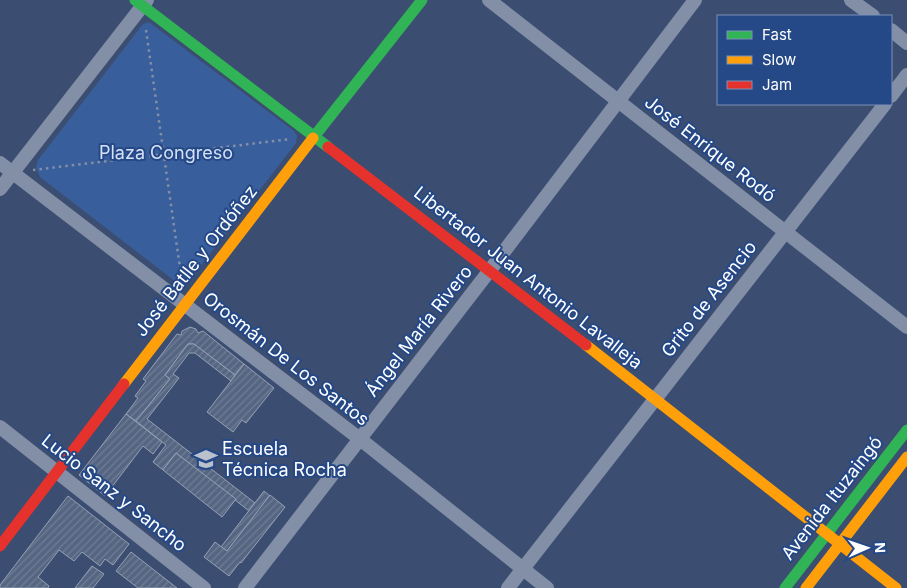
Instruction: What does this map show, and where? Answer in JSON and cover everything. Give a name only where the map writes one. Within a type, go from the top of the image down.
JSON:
[{"type":"street","name":"José Batlle y Ordóñez","points":[[0,546],[185,304],[422,0]]},
{"type":"street","name":"José Enrique Rodó","points":[[490,0],[907,328]]},
{"type":"street","name":"Ángel María Rivero","points":[[245,588],[695,0]]},
{"type":"street","points":[[852,0],[871,15]]},
{"type":"street","name":"Libertador Juan Antonio Lavalleja","points":[[142,2],[656,399],[826,535],[896,588]]},
{"type":"street","points":[[0,189],[142,2]]},
{"type":"street","points":[[892,31],[907,43]]},
{"type":"street","points":[[892,95],[907,75]]},
{"type":"street","name":"Grito de Asencio","points":[[508,588],[884,105]]},
{"type":"street","name":"Orosmán De Los Santos","points":[[0,163],[360,439],[547,588]]},
{"type":"street","name":"Lucio Sanz y Sancho","points":[[0,427],[204,588]]},
{"type":"street","name":"Avenida Ituzaingó","points":[[785,588],[907,430]]},
{"type":"street","name":"Avenida Ituzaingó","points":[[806,588],[907,457]]},
{"type":"path","points":[[142,2],[185,304]]},
{"type":"path","points":[[13,173],[315,136]]},
{"type":"green space","name":"Plaza Congreso","points":[[149,22],[294,131],[297,136],[296,143],[189,281],[183,284],[176,282],[40,177],[36,168],[38,160],[143,24]]},
{"type":"building","points":[[190,327],[196,329],[198,333],[203,331],[244,364],[235,375],[194,344],[188,344],[165,375],[170,379],[136,421],[126,414],[138,398],[135,396],[146,381],[143,379],[177,334],[181,335],[182,331]]},
{"type":"building","points":[[188,344],[194,344],[235,375],[231,381],[195,353],[189,353],[173,374],[179,378],[147,419],[255,503],[249,511],[176,453],[163,470],[153,462],[166,445],[136,421],[170,379],[165,375]]},
{"type":"building","points":[[244,364],[274,388],[246,423],[242,420],[233,432],[207,412]]},
{"type":"building","points":[[126,414],[162,442],[153,454],[143,446],[105,496],[79,475]]},
{"type":"building","points":[[176,453],[236,499],[222,517],[163,470]]},
{"type":"building","points":[[264,491],[270,496],[227,551],[221,547]]},
{"type":"building","points":[[270,495],[285,507],[229,576],[204,557],[215,542],[227,551]]},
{"type":"building","points":[[68,496],[129,544],[113,565],[105,559],[100,566],[82,552],[74,561],[59,550],[38,577],[49,586],[48,588],[0,588],[0,585]]},
{"type":"building","points":[[131,552],[177,588],[138,588],[116,571]]},
{"type":"building","points":[[92,566],[104,574],[93,588],[75,588]]},
{"type":"traffic: fast","points":[[135,0],[328,147]]},
{"type":"traffic: fast","points":[[313,138],[422,0]]},
{"type":"traffic: fast","points":[[785,588],[907,430]]},
{"type":"traffic: slow","points":[[124,384],[313,138]]},
{"type":"traffic: slow","points":[[586,345],[896,588]]},
{"type":"traffic: slow","points":[[806,588],[907,457]]},
{"type":"traffic: jam","points":[[328,147],[586,345]]},
{"type":"traffic: jam","points":[[0,546],[124,384]]},
{"type":"place","name":"Escuela Técnica Rocha","points":[[206,459]]}]
